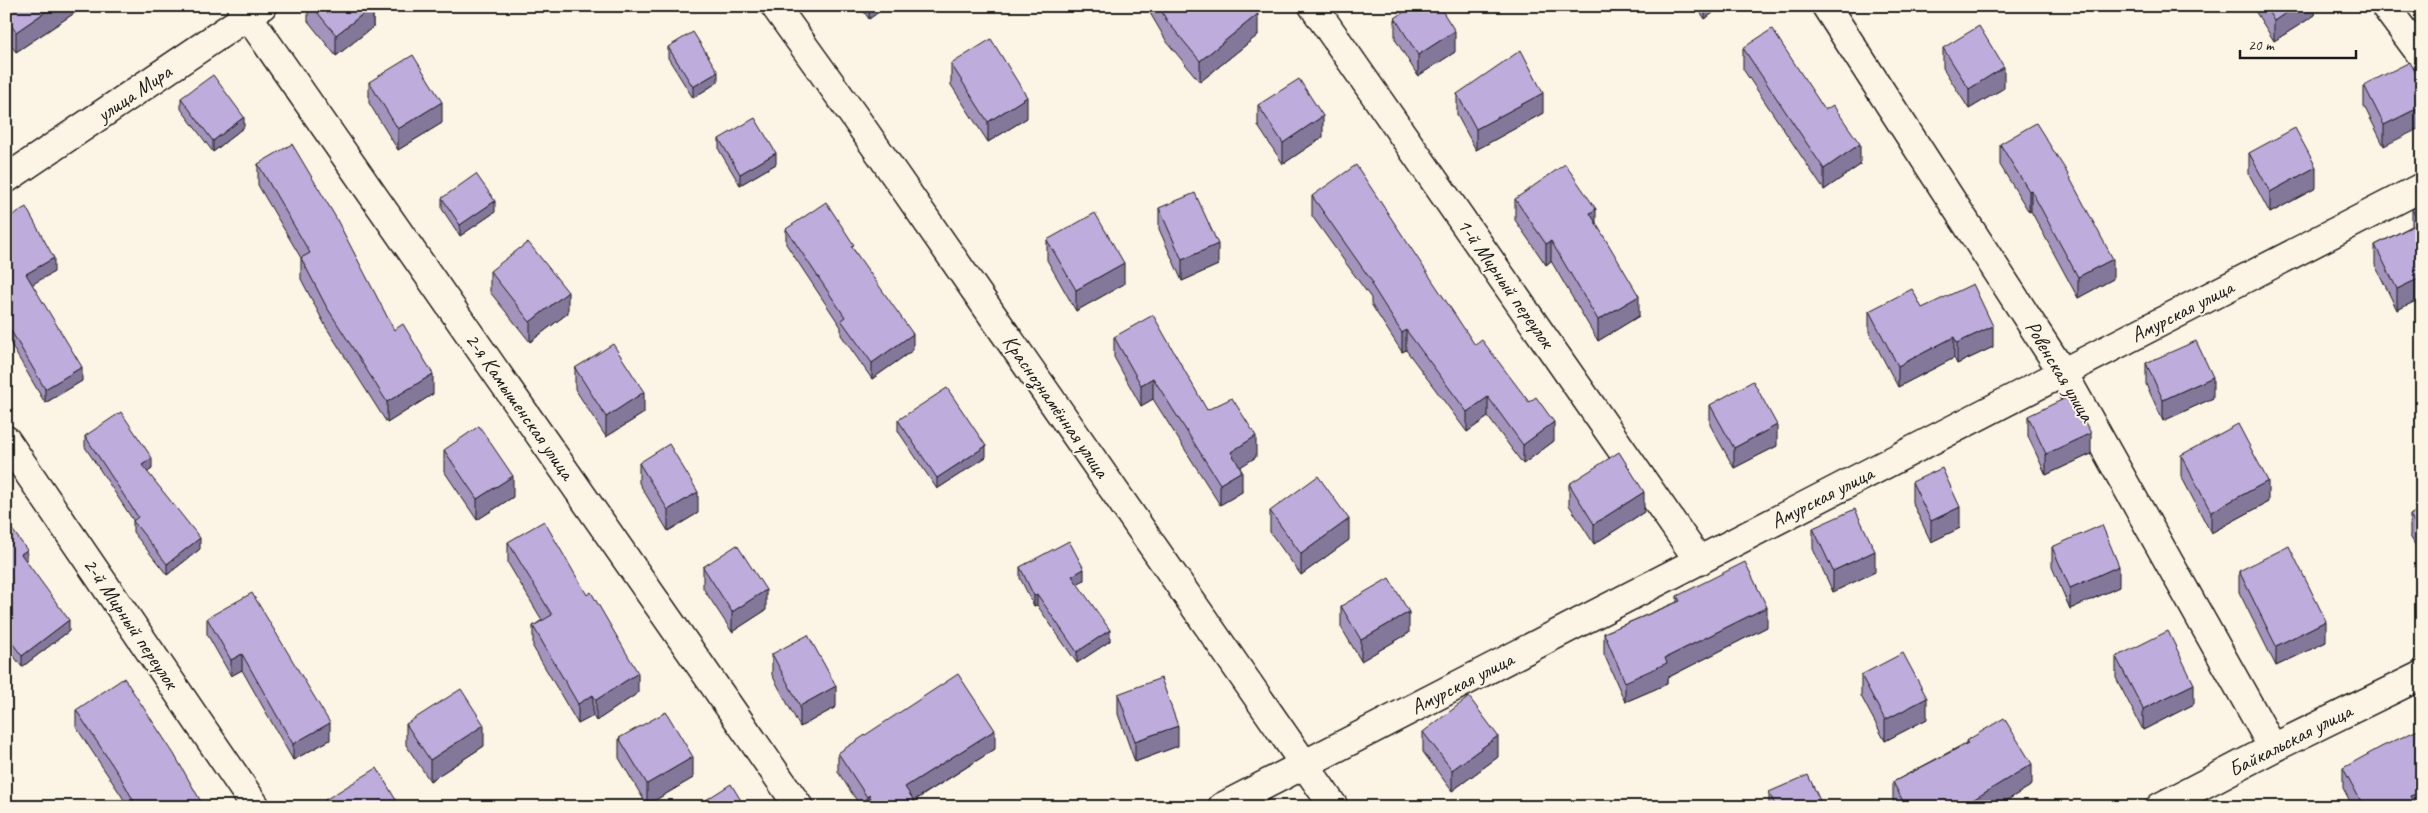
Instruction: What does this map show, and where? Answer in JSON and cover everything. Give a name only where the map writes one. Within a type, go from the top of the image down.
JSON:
[{"type":"street","name":"Краснознамённая улица","points":[[775,6],[854,116],[1334,807]]},
{"type":"street","name":"1-й Мирный переулок","points":[[1312,6],[1699,561]]},
{"type":"street","name":"Ровенская улица","points":[[1826,6],[2063,373],[2273,748]]},
{"type":"street","points":[[2385,6],[2422,56]]},
{"type":"street","name":"улица Мира","points":[[6,179],[250,10]]},
{"type":"street","name":"2-я Камышенская улица","points":[[250,10],[799,807]]},
{"type":"street","name":"Амурская улица","points":[[1222,807],[2422,187]]},
{"type":"street","name":"2-й Мирный переулок","points":[[6,440],[256,807]]},
{"type":"street","name":"Байкальская улица","points":[[2160,807],[2273,748],[2422,675]]},
{"type":"building","points":[[6,6],[54,6],[16,32],[6,18]]},
{"type":"building","points":[[312,6],[373,6],[336,35]]},
{"type":"building","points":[[1159,6],[1252,6],[1258,14],[1200,61],[1167,21]]},
{"type":"building","points":[[1413,6],[1439,6],[1455,31],[1418,55],[1395,18]]},
{"type":"building","points":[[2265,6],[2296,6],[2274,21]]},
{"type":"building","points":[[1979,26],[2004,67],[1969,89],[1943,48]]},
{"type":"building","points":[[1772,29],[1825,110],[1833,105],[1860,144],[1824,169],[1743,48]]},
{"type":"building","points":[[693,32],[718,72],[693,87],[668,47]]},
{"type":"building","points":[[991,39],[1027,97],[988,122],[951,64]]},
{"type":"building","points":[[1521,50],[1543,93],[1476,129],[1457,94]]},
{"type":"building","points":[[413,55],[442,102],[398,129],[369,82]]},
{"type":"building","points":[[2410,62],[2422,84],[2422,106],[2384,125],[2364,85]]},
{"type":"building","points":[[213,75],[244,117],[213,141],[181,98]]},
{"type":"building","points":[[1299,79],[1323,116],[1283,143],[1258,105]]},
{"type":"building","points":[[755,118],[776,153],[740,174],[719,139]]},
{"type":"building","points":[[2036,123],[2065,169],[2113,259],[2078,277],[2031,190],[2029,191],[2000,144]]},
{"type":"building","points":[[2295,128],[2316,167],[2270,192],[2249,153]]},
{"type":"building","points":[[292,144],[335,216],[394,330],[403,324],[433,374],[387,402],[326,306],[301,258],[310,253],[258,164]]},
{"type":"building","points":[[1565,164],[1596,209],[1590,213],[1639,296],[1598,320],[1551,241],[1546,244],[1515,199]]},
{"type":"building","points":[[1356,165],[1475,345],[1482,340],[1529,402],[1536,397],[1554,422],[1523,445],[1488,397],[1467,412],[1406,330],[1402,333],[1371,284],[1373,283],[1312,196]]},
{"type":"building","points":[[476,174],[495,201],[460,225],[442,198]]},
{"type":"building","points":[[1195,193],[1218,244],[1182,260],[1159,208]]},
{"type":"building","points":[[826,202],[854,245],[851,246],[913,334],[872,363],[841,320],[845,317],[786,229]]},
{"type":"building","points":[[2422,205],[2422,277],[2397,289],[2375,245],[2419,223],[2412,209]]},
{"type":"building","points":[[26,207],[54,258],[26,274],[82,367],[45,389],[6,322],[6,219]]},
{"type":"building","points":[[1095,213],[1124,263],[1076,290],[1047,240]]},
{"type":"building","points":[[528,242],[568,292],[530,322],[490,271]]},
{"type":"building","points":[[1973,284],[1993,326],[1957,343],[1954,337],[1898,366],[1869,311],[1912,289],[1922,308]]},
{"type":"building","points":[[1153,315],[1207,410],[1232,398],[1256,436],[1231,452],[1242,471],[1220,484],[1153,378],[1141,385],[1114,337]]},
{"type":"building","points":[[2196,341],[2213,377],[2163,400],[2146,363]]},
{"type":"building","points":[[613,344],[644,392],[606,417],[575,368]]},
{"type":"building","points":[[1753,381],[1777,425],[1734,448],[1710,405]]},
{"type":"building","points":[[947,388],[986,446],[937,478],[898,420]]},
{"type":"building","points":[[2070,396],[2091,433],[2046,454],[2028,416]]},
{"type":"building","points":[[121,412],[152,458],[142,465],[200,538],[167,564],[133,521],[138,517],[85,436]]},
{"type":"building","points":[[2238,424],[2268,481],[2211,512],[2181,455]]},
{"type":"building","points":[[479,426],[513,476],[477,499],[444,450]]},
{"type":"building","points":[[669,444],[698,492],[668,510],[639,463]]},
{"type":"building","points":[[1619,452],[1644,492],[1594,524],[1569,484]]},
{"type":"building","points":[[1942,468],[1960,507],[1931,521],[1912,482]]},
{"type":"building","points":[[1318,476],[1349,519],[1301,554],[1270,511]]},
{"type":"building","points":[[2422,508],[2422,536],[2410,515]]},
{"type":"building","points":[[1855,509],[1875,551],[1833,571],[1813,528]]},
{"type":"building","points":[[6,521],[27,550],[21,554],[69,620],[22,656],[6,635],[6,603],[12,598],[6,590]]},
{"type":"building","points":[[544,521],[587,595],[591,592],[638,673],[596,700],[593,695],[578,704],[533,626],[552,615],[508,542]]},
{"type":"building","points":[[2102,525],[2119,566],[2070,588],[2052,547]]},
{"type":"building","points":[[1069,541],[1084,569],[1072,576],[1110,630],[1077,652],[1037,594],[1034,596],[1020,567]]},
{"type":"building","points":[[737,545],[766,590],[732,612],[703,567]]},
{"type":"building","points":[[2289,546],[2326,621],[2276,646],[2239,571]]},
{"type":"building","points":[[1745,562],[1767,607],[1665,658],[1667,663],[1625,682],[1604,633],[1680,601],[1677,596]]},
{"type":"building","points":[[1389,578],[1409,612],[1361,640],[1341,606]]},
{"type":"building","points":[[252,593],[330,723],[293,744],[242,654],[231,660],[207,618]]},
{"type":"building","points":[[2168,631],[2194,684],[2143,709],[2116,657]]},
{"type":"building","points":[[808,635],[836,686],[800,706],[772,654]]},
{"type":"building","points":[[1903,653],[1927,698],[1885,720],[1861,675]]},
{"type":"building","points":[[958,674],[995,730],[905,787],[918,807],[876,807],[869,795],[867,797],[838,753]]},
{"type":"building","points":[[124,678],[174,754],[204,807],[137,807],[121,778],[76,710]]},
{"type":"building","points":[[1161,678],[1178,726],[1135,741],[1118,694]]},
{"type":"building","points":[[461,689],[484,725],[430,760],[406,724]]},
{"type":"building","points":[[1469,697],[1498,736],[1452,770],[1423,732]]},
{"type":"building","points":[[666,712],[693,757],[647,784],[619,738]]},
{"type":"building","points":[[2004,718],[2032,764],[1961,807],[1906,807],[1893,782],[1968,743],[1966,741]]},
{"type":"building","points":[[2422,728],[2422,791],[2411,796],[2415,804],[2410,807],[2364,807],[2343,768],[2381,747]]},
{"type":"building","points":[[377,768],[400,807],[329,807],[325,800]]},
{"type":"building","points":[[1808,775],[1823,807],[1776,807],[1769,792]]},
{"type":"building","points":[[731,784],[745,807],[711,807],[706,800]]}]
